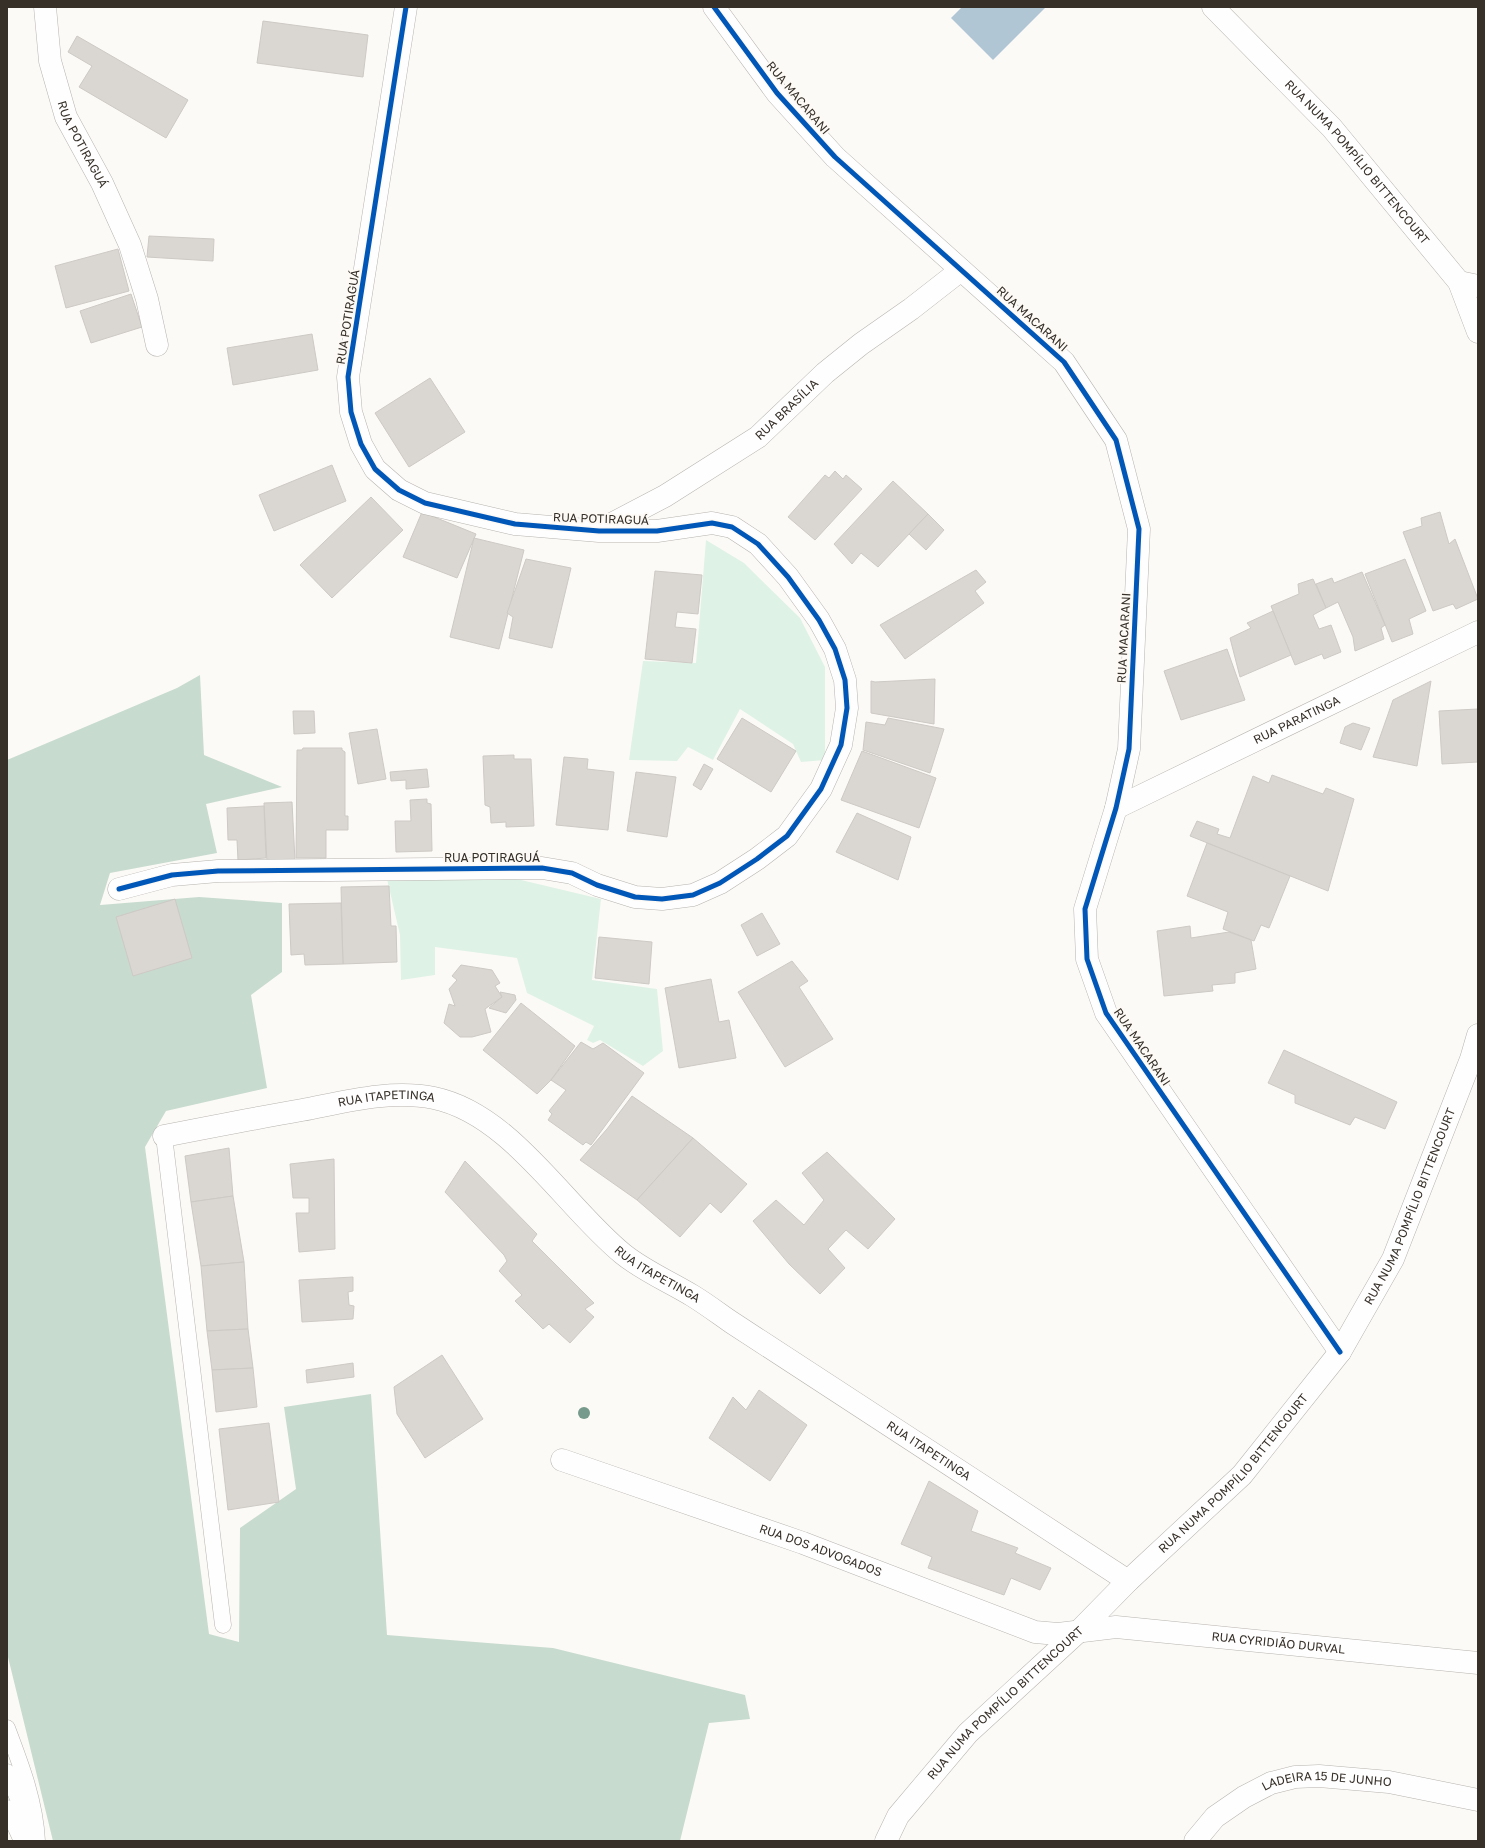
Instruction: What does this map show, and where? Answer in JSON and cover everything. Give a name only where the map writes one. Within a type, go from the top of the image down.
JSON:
[{"type":"street","name":"RUA POTIRAGUÁ","points":[[45,7],[50,61],[66,116],[102,183],[130,245],[147,300],[157,345]]},
{"type":"street","name":"RUA POTIRAGUÁ","points":[[119,889],[172,875],[218,871],[542,868],[572,873],[597,885],[635,897],[662,899],[693,895],[720,883],[757,859],[788,836],[821,789],[841,745],[847,708],[845,680],[835,649],[819,620],[788,577],[758,544],[732,527],[712,523],[656,531],[599,531],[515,524],[425,503],[399,490],[375,469],[361,444],[351,412],[348,377],[406,7]]},
{"type":"street","name":"RUA MACARANI","points":[[714,7],[777,93],[835,157],[1064,362],[1116,440],[1139,529],[1129,749],[1116,808],[1085,909],[1087,959],[1106,1013],[1340,1352]]},
{"type":"street","name":"RUA NUMA POMPÍLIO BITTENCOURT","points":[[1213,7],[1332,128],[1469,284],[1478,332]]},
{"type":"street","name":"RUA BRASÍLIA","points":[[599,531],[665,496],[758,437],[825,373],[861,344],[911,309],[962,270]]},
{"type":"street","name":"RUA PARATINGA","points":[[1116,808],[1478,632]]},
{"type":"street","name":"RUA NUMA POMPÍLIO BITTENCOURT","points":[[886,1841],[898,1816],[968,1733],[1079,1631],[1128,1581],[1242,1475],[1340,1352],[1393,1259],[1471,1059],[1478,1035]]},
{"type":"street","name":"RUA ITAPETINGA","points":[[164,1136],[350,1100],[401,1095],[434,1098],[458,1105],[486,1121],[506,1137],[568,1197],[590,1224],[624,1254],[695,1297],[1128,1581]]},
{"type":"street","name":"RUA DOS ADVOGADOS","points":[[562,1460],[803,1543],[1035,1632],[1058,1634],[1079,1631]]},
{"type":"street","name":"RUA CYRIDIÃO DURVAL","points":[[1079,1631],[1116,1627],[1478,1663]]},
{"type":"street","name":"LADEIRA 15 DE JUNHO","points":[[1195,1841],[1215,1818],[1244,1797],[1271,1783],[1295,1777],[1319,1776],[1389,1782],[1478,1800]]},
{"type":"lane","points":[[164,1136],[223,1625]]},
{"type":"lane","points":[[7,1728],[30,1792],[36,1820],[36,1841]]},
{"type":"lane","points":[[7,1772],[36,1841]]},
{"type":"lane","points":[[7,1808],[22,1841]]},
{"type":"green space","points":[[706,540],[744,563],[800,618],[825,667],[825,760],[801,762],[793,744],[740,709],[713,760],[688,747],[677,761],[629,760],[643,661],[696,663]]},
{"type":"green space","points":[[200,675],[204,755],[282,787],[206,804],[217,853],[110,873],[100,905],[199,897],[282,903],[282,972],[251,995],[267,1088],[166,1111],[145,1147],[209,1634],[239,1642],[240,1528],[296,1489],[284,1407],[371,1394],[387,1635],[553,1648],[745,1695],[750,1719],[709,1723],[680,1841],[53,1841],[7,1653],[7,760],[177,688]]},
{"type":"green space","points":[[387,879],[517,879],[601,899],[592,980],[657,989],[663,1051],[643,1066],[600,1040],[593,1043],[587,1040],[594,1026],[527,993],[517,958],[435,947],[435,975],[401,980],[400,935]]},
{"type":"water","points":[[962,7],[1046,7],[993,60],[951,18]]},
{"type":"building","points":[[263,21],[368,35],[363,77],[257,63]]},
{"type":"building","points":[[77,36],[188,100],[166,138],[79,87],[92,66],[68,52]]},
{"type":"building","points":[[149,236],[214,239],[213,261],[147,257]]},
{"type":"building","points":[[118,249],[129,291],[66,308],[55,266]]},
{"type":"building","points":[[131,294],[142,327],[91,343],[80,311]]},
{"type":"building","points":[[312,334],[318,370],[233,385],[227,348]]},
{"type":"building","points":[[430,378],[465,432],[409,467],[375,413]]},
{"type":"building","points":[[332,465],[346,501],[274,531],[259,495]]},
{"type":"building","points":[[835,471],[843,479],[846,475],[862,489],[815,540],[788,517],[825,475],[829,478]]},
{"type":"building","points":[[893,481],[928,514],[878,567],[861,553],[852,564],[834,544]]},
{"type":"building","points":[[371,497],[403,530],[332,598],[300,565]]},
{"type":"building","points":[[422,512],[476,534],[457,578],[403,557]]},
{"type":"building","points":[[1440,512],[1449,544],[1455,539],[1478,599],[1456,609],[1453,604],[1433,611],[1403,532],[1422,526],[1421,518]]},
{"type":"building","points":[[928,514],[944,530],[926,550],[909,534]]},
{"type":"building","points":[[474,538],[524,550],[499,649],[450,637]]},
{"type":"building","points":[[526,559],[571,568],[552,648],[509,638],[513,617],[507,613]]},
{"type":"building","points":[[1405,559],[1426,611],[1409,619],[1413,634],[1392,642],[1365,574]]},
{"type":"building","points":[[976,570],[986,582],[975,591],[984,603],[905,659],[880,625]]},
{"type":"building","points":[[655,571],[702,575],[698,614],[677,612],[675,627],[696,629],[692,663],[645,659]]},
{"type":"building","points":[[1362,572],[1385,625],[1381,628],[1384,639],[1355,651],[1353,637],[1338,602],[1326,608],[1316,584],[1332,578],[1334,583]]},
{"type":"building","points":[[1313,579],[1326,608],[1313,615],[1319,629],[1331,625],[1341,652],[1324,659],[1322,654],[1295,665],[1271,606],[1299,594],[1298,584]]},
{"type":"building","points":[[1273,611],[1291,655],[1240,677],[1230,638],[1251,628],[1247,623]]},
{"type":"building","points":[[1227,649],[1245,700],[1181,720],[1164,671]]},
{"type":"building","points":[[935,679],[934,724],[871,713],[871,681]]},
{"type":"building","points":[[1431,681],[1417,766],[1373,757],[1393,700]]},
{"type":"building","points":[[1478,709],[1478,762],[1442,764],[1439,711]]},
{"type":"building","points":[[293,711],[314,711],[315,733],[294,734]]},
{"type":"building","points":[[742,718],[796,751],[771,792],[717,759]]},
{"type":"building","points":[[888,718],[944,729],[930,773],[863,750],[866,722],[885,725]]},
{"type":"building","points":[[1353,723],[1370,728],[1361,750],[1340,743],[1345,727]]},
{"type":"building","points":[[377,729],[386,779],[358,784],[349,733]]},
{"type":"building","points":[[303,748],[342,748],[345,752],[345,816],[348,816],[348,830],[326,830],[326,858],[296,858],[297,750],[302,750]]},
{"type":"building","points":[[862,751],[936,778],[919,828],[841,800]]},
{"type":"building","points":[[514,755],[514,759],[531,759],[534,826],[506,827],[506,822],[491,823],[490,807],[485,805],[483,756]]},
{"type":"building","points":[[564,757],[588,759],[587,769],[614,772],[608,830],[556,825]]},
{"type":"building","points":[[704,764],[713,769],[701,790],[693,785]]},
{"type":"building","points":[[427,769],[429,787],[406,789],[406,780],[391,781],[390,772]]},
{"type":"building","points":[[636,772],[676,777],[667,837],[627,831]]},
{"type":"building","points":[[1272,775],[1323,794],[1326,788],[1354,799],[1328,891],[1190,836],[1197,821],[1219,829],[1217,834],[1230,838],[1253,776],[1269,783]]},
{"type":"building","points":[[427,799],[427,803],[431,804],[432,851],[396,852],[395,821],[411,821],[410,800]]},
{"type":"building","points":[[292,802],[295,861],[267,863],[264,803]]},
{"type":"building","points":[[264,806],[266,858],[238,860],[237,840],[228,840],[227,808]]},
{"type":"building","points":[[857,813],[911,837],[898,880],[836,852]]},
{"type":"building","points":[[1207,843],[1290,876],[1269,928],[1261,925],[1254,941],[1223,929],[1228,912],[1187,896]]},
{"type":"building","points":[[389,886],[391,926],[396,926],[397,962],[343,964],[341,887]]},
{"type":"building","points":[[175,899],[192,958],[133,976],[116,917]]},
{"type":"building","points":[[341,903],[343,964],[305,965],[304,954],[291,955],[289,904]]},
{"type":"building","points":[[762,913],[780,944],[757,956],[741,925]]},
{"type":"building","points":[[1190,926],[1191,938],[1229,932],[1251,940],[1256,969],[1235,973],[1235,983],[1212,985],[1213,991],[1164,996],[1157,931]]},
{"type":"building","points":[[599,937],[652,942],[649,984],[595,978]]},
{"type":"building","points":[[792,961],[808,981],[799,987],[833,1039],[785,1067],[738,992]]},
{"type":"building","points":[[461,965],[492,970],[500,983],[495,986],[502,997],[485,1009],[491,1032],[472,1037],[460,1037],[444,1023],[449,1004],[455,1006],[449,989],[457,980],[452,976]]},
{"type":"building","points":[[711,979],[719,1022],[729,1020],[736,1058],[679,1068],[665,988]]},
{"type":"building","points":[[500,992],[515,995],[516,1000],[506,1013],[489,1008],[502,997]]},
{"type":"building","points":[[521,1003],[575,1046],[551,1080],[537,1094],[483,1050]]},
{"type":"building","points":[[581,1042],[593,1049],[603,1043],[644,1073],[591,1145],[586,1142],[583,1145],[548,1120],[552,1114],[549,1111],[566,1090],[551,1080]]},
{"type":"building","points":[[1284,1050],[1397,1102],[1385,1129],[1355,1117],[1350,1125],[1295,1103],[1295,1095],[1268,1083]]},
{"type":"building","points":[[632,1096],[693,1138],[637,1200],[580,1160],[607,1129]]},
{"type":"building","points":[[693,1138],[747,1184],[721,1213],[710,1203],[680,1237],[637,1200]]},
{"type":"building","points":[[229,1148],[233,1196],[191,1202],[185,1156]]},
{"type":"building","points":[[827,1152],[895,1219],[868,1249],[846,1230],[828,1249],[845,1268],[820,1294],[789,1264],[753,1221],[776,1200],[804,1225],[824,1200],[802,1173]]},
{"type":"building","points":[[334,1159],[335,1249],[299,1252],[296,1213],[309,1213],[309,1198],[293,1198],[290,1164]]},
{"type":"building","points":[[465,1161],[537,1234],[532,1241],[594,1303],[585,1309],[594,1317],[570,1343],[549,1324],[543,1329],[515,1301],[522,1295],[499,1271],[507,1261],[504,1255],[445,1192]]},
{"type":"building","points":[[233,1196],[244,1262],[201,1266],[191,1202]]},
{"type":"building","points":[[244,1262],[248,1329],[207,1331],[201,1266]]},
{"type":"building","points":[[353,1277],[353,1291],[348,1292],[349,1305],[354,1306],[353,1319],[302,1322],[299,1280]]},
{"type":"building","points":[[248,1329],[253,1368],[212,1370],[207,1331]]},
{"type":"building","points":[[442,1355],[483,1419],[425,1458],[397,1414],[394,1387]]},
{"type":"building","points":[[353,1363],[354,1377],[307,1383],[306,1370]]},
{"type":"building","points":[[253,1368],[257,1407],[216,1412],[212,1370]]},
{"type":"building","points":[[759,1390],[807,1425],[770,1481],[709,1438],[733,1397],[746,1410]]},
{"type":"building","points":[[269,1423],[279,1502],[228,1510],[219,1429]]},
{"type":"building","points":[[929,1481],[978,1511],[971,1531],[1018,1548],[1015,1553],[1051,1568],[1040,1590],[1011,1578],[1004,1595],[928,1568],[932,1557],[901,1544]]},
{"type":"cycle path","points":[[119,889],[172,875],[218,871],[542,868],[572,873],[597,885],[635,897],[662,899],[693,895],[720,883],[757,859],[787,836],[821,789],[841,745],[847,708],[845,680],[835,649],[819,620],[788,577],[758,544],[732,527],[712,523],[657,531],[599,531],[515,524],[425,503],[399,490],[375,469],[361,444],[351,412],[348,377],[406,7]]},
{"type":"cycle path","points":[[714,7],[777,93],[835,157],[1064,362],[1116,440],[1139,529],[1129,749],[1116,808],[1085,909],[1087,959],[1106,1013],[1340,1352]]}]
